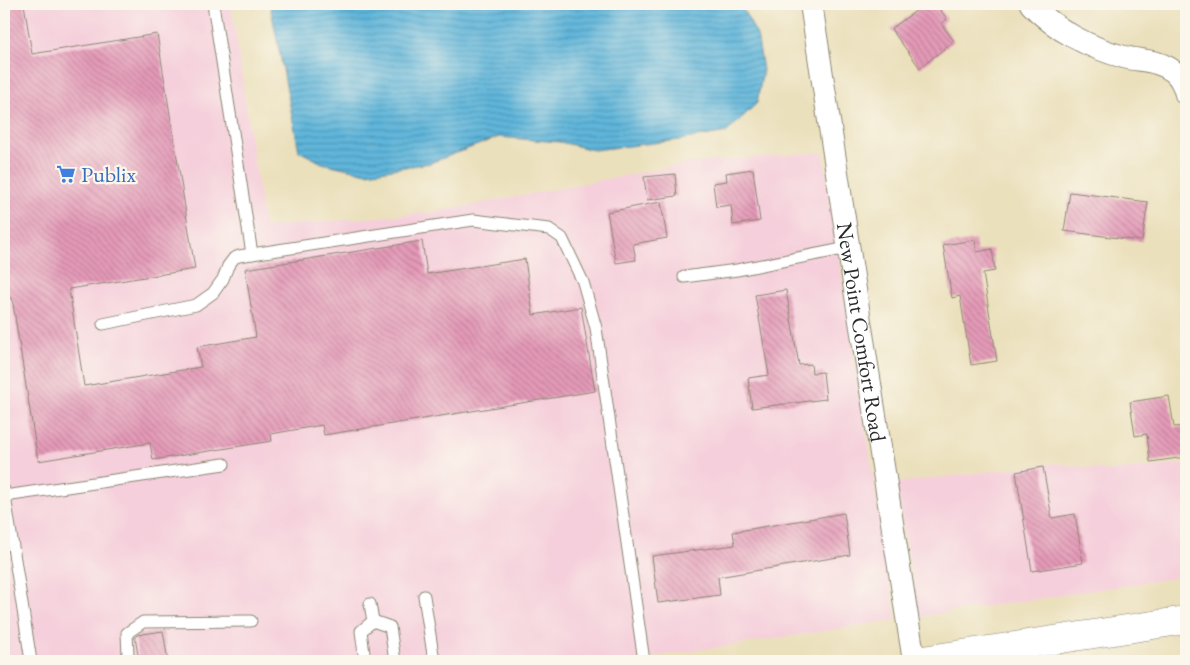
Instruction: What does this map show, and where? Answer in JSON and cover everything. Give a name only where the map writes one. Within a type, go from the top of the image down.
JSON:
[{"type":"main road","points":[[915,661],[1186,620]]},
{"type":"street","name":"New Point Comfort Road","points":[[812,4],[848,248],[915,661]]},
{"type":"street","points":[[1031,4],[1053,24],[1089,44],[1108,52],[1161,64],[1172,70],[1179,77],[1186,94]]},
{"type":"lane","points":[[213,4],[252,254]]},
{"type":"lane","points":[[103,324],[196,305],[214,293],[234,258],[252,254],[473,220],[549,229],[562,238],[583,282],[596,328],[644,661]]},
{"type":"lane","points":[[684,277],[736,270],[848,248]]},
{"type":"lane","points":[[31,661],[4,493],[224,464]]},
{"type":"lane","points":[[424,596],[434,661]]},
{"type":"lane","points":[[370,604],[373,621]]},
{"type":"lane","points":[[130,661],[127,633],[143,622],[251,621]]},
{"type":"lane","points":[[365,661],[361,631],[373,621]]},
{"type":"lane","points":[[373,621],[390,627],[395,661]]},
{"type":"shaded area","points":[[4,4],[231,4],[264,227],[435,212],[691,163],[823,152],[896,620],[628,661],[4,661]]},
{"type":"shaded area","points":[[1055,463],[1111,471],[1186,463],[1186,576],[918,617],[896,483]]},
{"type":"water","points":[[270,4],[740,4],[757,35],[763,70],[757,103],[727,132],[594,150],[560,142],[499,137],[430,163],[367,173],[322,163],[299,151]]},
{"type":"building","points":[[4,4],[24,4],[32,54],[157,34],[195,269],[69,289],[84,386],[201,367],[197,347],[256,337],[245,269],[422,241],[427,274],[525,259],[533,315],[581,307],[595,391],[324,435],[322,425],[271,434],[272,441],[153,460],[150,443],[38,461],[12,298],[4,299]]},
{"type":"building","points":[[925,4],[936,4],[947,19],[941,24],[954,41],[920,68],[891,29]]},
{"type":"building","points":[[753,169],[760,221],[733,225],[731,205],[716,207],[713,183],[727,181],[726,173]]},
{"type":"building","points":[[675,174],[677,196],[647,200],[644,177]]},
{"type":"building","points":[[1070,192],[1148,202],[1142,241],[1064,231]]},
{"type":"building","points":[[661,202],[667,238],[633,244],[636,260],[616,263],[607,212]]},
{"type":"building","points":[[975,240],[977,252],[992,249],[995,271],[983,273],[997,361],[971,365],[960,296],[952,298],[943,245]]},
{"type":"building","points":[[786,290],[799,365],[811,364],[812,373],[823,372],[826,399],[752,408],[748,378],[769,375],[755,295]]},
{"type":"building","points":[[1169,396],[1174,427],[1186,426],[1186,457],[1150,462],[1147,434],[1135,436],[1130,402]]},
{"type":"building","points":[[1043,467],[1052,518],[1075,514],[1083,563],[1032,571],[1016,472]]},
{"type":"building","points":[[844,513],[850,555],[718,577],[720,595],[658,603],[652,556],[735,545],[733,532]]},
{"type":"building","points":[[163,631],[168,661],[139,661],[135,637],[137,635]]},
{"type":"place","name":"Publix","points":[[66,174]]}]
